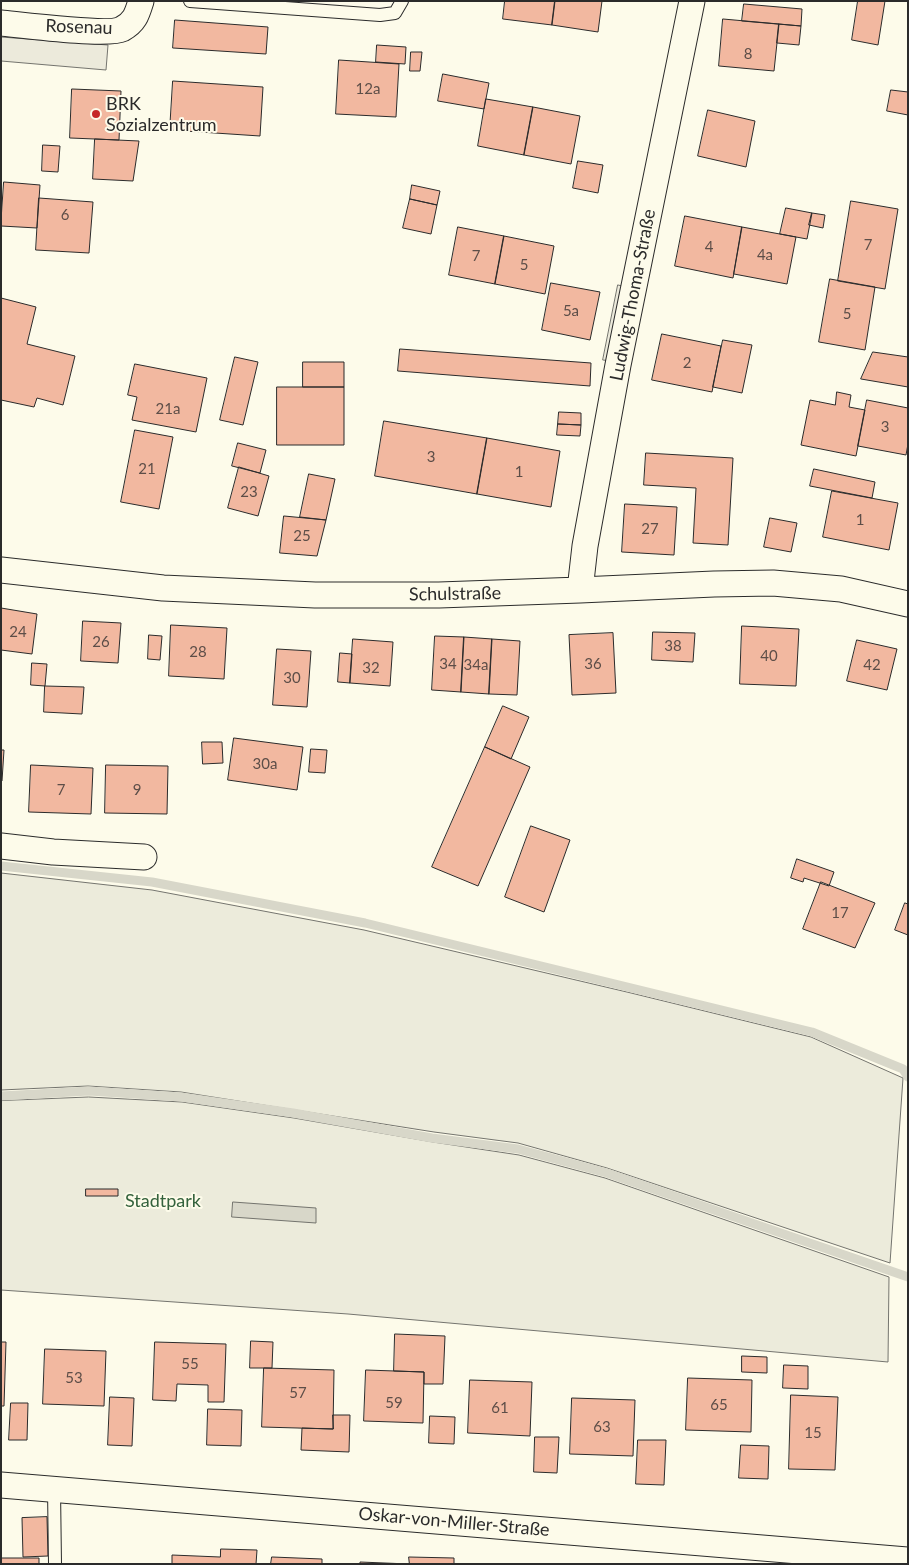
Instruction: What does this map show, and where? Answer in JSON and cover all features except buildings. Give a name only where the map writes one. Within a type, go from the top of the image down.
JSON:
[{"type":"street","name":"Rosenau","points":[[1,23],[101,31],[120,30],[135,20],[141,1]]},
{"type":"street","name":"Ludwig-Thoma-Straße","points":[[580,590],[584,546],[692,1]]},
{"type":"street","name":"Schulstraße","points":[[1,570],[163,588],[315,595],[438,595],[773,583],[841,589],[908,604]]},
{"type":"street","points":[[1,846],[53,852],[144,857]]},
{"type":"street","name":"Oskar-von-Miller-Straße","points":[[1,1484],[907,1557]]},
{"type":"lane","points":[[190,1],[380,15],[395,13],[402,1]]},
{"type":"lane","points":[[54,1489],[55,1564]]},
{"type":"green space","points":[[1,873],[152,890],[364,930],[811,1037],[903,1078],[890,1263],[607,1168],[518,1143],[434,1132],[181,1092],[88,1086],[1,1090]]},
{"type":"green space","name":"Stadtpark","points":[[89,1097],[182,1102],[294,1118],[519,1155],[605,1178],[889,1277],[888,1362],[348,1314],[1,1290],[1,1101]]},
{"type":"shaded area","points":[[1,37],[108,45],[106,70],[1,61]]},
{"type":"shaded area","points":[[618,285],[626,287],[611,361],[603,360]]},
{"type":"shaded area","points":[[233,1202],[316,1208],[316,1223],[232,1217]]},
{"type":"waterway","points":[[1,866],[152,882],[365,923],[812,1032],[903,1069],[908,1077]]},
{"type":"waterway","points":[[1,1096],[89,1091],[181,1097],[293,1113],[432,1138],[518,1149],[607,1173],[908,1277]]},
{"type":"place","name":"BRK Sozialzentrum","points":[[96,114]]}]
